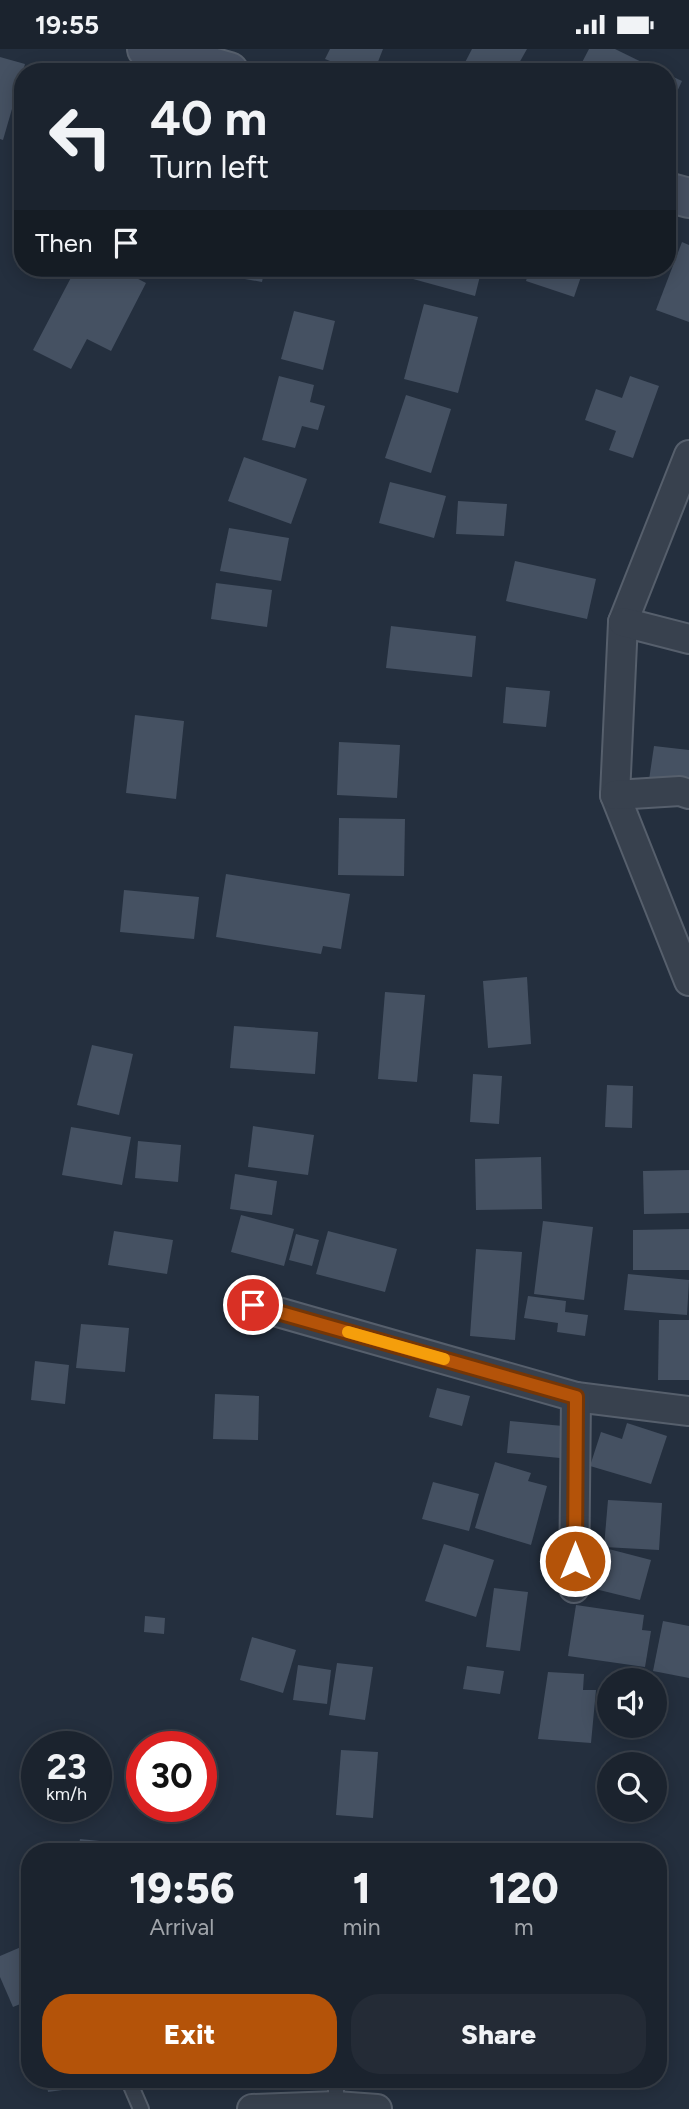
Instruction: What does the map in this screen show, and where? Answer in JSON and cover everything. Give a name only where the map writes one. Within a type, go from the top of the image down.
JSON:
[{"type":"street","points":[[147,49],[197,63]]},
{"type":"street","points":[[689,455],[623,622],[615,795],[689,981]]},
{"type":"street","points":[[623,622],[689,639]]},
{"type":"street","points":[[615,795],[680,791],[689,794]]},
{"type":"street","points":[[253,1305],[576,1397],[689,1411]]},
{"type":"street","points":[[575,1588],[576,1397]]},
{"type":"street","points":[[252,2109],[336,2093],[377,2109]]},
{"type":"lane","points":[[132,2088],[141,2109]]},
{"type":"building","points":[[330,49],[383,49],[378,63],[335,63],[325,59]]},
{"type":"building","points":[[472,49],[527,49],[519,63],[465,63]]},
{"type":"building","points":[[589,49],[615,49],[644,63],[582,63]]},
{"type":"building","points":[[0,57],[21,63],[14,63],[14,102],[3,140],[0,139]]},
{"type":"building","points":[[676,78],[682,81],[676,94]]},
{"type":"building","points":[[682,242],[689,245],[689,322],[656,310],[669,277],[676,277],[676,258]]},
{"type":"building","points":[[71,277],[134,277],[146,283],[111,351],[87,339],[71,369],[33,350]]},
{"type":"building","points":[[234,277],[263,277],[262,282]]},
{"type":"building","points":[[414,277],[480,277],[475,296]]},
{"type":"building","points":[[527,277],[581,277],[574,297],[526,281]]},
{"type":"building","points":[[424,304],[478,317],[458,393],[404,379]]},
{"type":"building","points":[[294,311],[335,321],[323,370],[281,359]]},
{"type":"building","points":[[279,376],[314,385],[310,402],[325,406],[318,430],[302,426],[295,448],[262,440]]},
{"type":"building","points":[[630,376],[659,386],[633,458],[609,450],[616,431],[585,420],[596,389],[622,398]]},
{"type":"building","points":[[406,395],[451,409],[431,473],[385,458]]},
{"type":"building","points":[[244,457],[307,479],[291,524],[228,501]]},
{"type":"building","points":[[390,482],[446,496],[434,538],[379,523]]},
{"type":"building","points":[[458,501],[507,504],[504,536],[456,534]]},
{"type":"building","points":[[229,528],[289,538],[281,581],[220,571]]},
{"type":"building","points":[[515,561],[596,579],[587,619],[506,601]]},
{"type":"building","points":[[216,583],[272,590],[267,627],[211,619]]},
{"type":"building","points":[[391,626],[476,636],[472,677],[386,668]]},
{"type":"building","points":[[506,687],[550,691],[546,727],[503,723]]},
{"type":"building","points":[[135,715],[184,721],[176,799],[126,793]]},
{"type":"building","points":[[339,742],[400,745],[397,798],[337,795]]},
{"type":"building","points":[[654,746],[689,750],[689,785],[649,780]]},
{"type":"building","points":[[339,818],[405,819],[404,876],[338,875]]},
{"type":"building","points":[[226,874],[350,894],[341,949],[323,946],[321,954],[216,937]]},
{"type":"building","points":[[124,890],[199,897],[194,939],[120,932]]},
{"type":"building","points":[[527,977],[531,1044],[488,1048],[483,981]]},
{"type":"building","points":[[385,992],[425,995],[417,1082],[378,1079]]},
{"type":"building","points":[[234,1026],[318,1032],[315,1074],[230,1068]]},
{"type":"building","points":[[92,1045],[133,1054],[119,1115],[77,1105]]},
{"type":"building","points":[[473,1074],[502,1076],[499,1124],[470,1122]]},
{"type":"building","points":[[607,1085],[633,1086],[632,1128],[605,1127]]},
{"type":"building","points":[[253,1126],[314,1135],[308,1175],[248,1167]]},
{"type":"building","points":[[71,1127],[131,1137],[122,1185],[62,1175]]},
{"type":"building","points":[[138,1141],[181,1145],[178,1182],[135,1178]]},
{"type":"building","points":[[541,1157],[542,1209],[476,1210],[475,1159]]},
{"type":"building","points":[[689,1170],[689,1213],[644,1214],[643,1171]]},
{"type":"building","points":[[235,1174],[277,1181],[272,1215],[230,1209]]},
{"type":"building","points":[[241,1215],[294,1229],[284,1266],[231,1252]]},
{"type":"building","points":[[543,1221],[593,1227],[584,1300],[534,1294]]},
{"type":"building","points":[[689,1229],[689,1270],[633,1270],[633,1230]]},
{"type":"building","points":[[114,1231],[173,1240],[167,1274],[108,1265]]},
{"type":"building","points":[[328,1231],[397,1249],[385,1292],[316,1274]]},
{"type":"building","points":[[296,1234],[319,1240],[312,1266],[289,1260]]},
{"type":"building","points":[[476,1249],[522,1252],[515,1340],[470,1336]]},
{"type":"building","points":[[628,1274],[689,1280],[687,1315],[624,1310]]},
{"type":"building","points":[[528,1296],[566,1301],[565,1312],[588,1315],[585,1336],[557,1332],[558,1323],[524,1318]]},
{"type":"building","points":[[659,1320],[689,1320],[689,1380],[658,1380]]},
{"type":"building","points":[[81,1324],[129,1328],[125,1372],[76,1368]]},
{"type":"building","points":[[35,1361],[69,1365],[65,1404],[31,1400]]},
{"type":"building","points":[[437,1388],[470,1396],[462,1426],[429,1417]]},
{"type":"building","points":[[215,1394],[259,1396],[258,1440],[213,1439]]},
{"type":"building","points":[[510,1421],[563,1426],[560,1458],[507,1453]]},
{"type":"building","points":[[627,1423],[667,1436],[651,1484],[590,1466],[601,1432],[622,1439]]},
{"type":"building","points":[[495,1462],[531,1473],[528,1481],[547,1486],[531,1545],[475,1528]]},
{"type":"building","points":[[433,1482],[479,1494],[469,1531],[422,1519]]},
{"type":"building","points":[[608,1500],[662,1503],[659,1550],[604,1547]]},
{"type":"building","points":[[444,1544],[494,1560],[476,1617],[425,1601]]},
{"type":"building","points":[[601,1547],[651,1560],[640,1600],[591,1588]]},
{"type":"building","points":[[494,1588],[528,1592],[520,1651],[486,1647]]},
{"type":"building","points":[[576,1605],[644,1615],[642,1630],[651,1631],[645,1667],[568,1656]]},
{"type":"building","points":[[145,1616],[165,1618],[164,1634],[144,1632]]},
{"type":"building","points":[[663,1621],[689,1626],[689,1678],[667,1674],[667,1668],[654,1668]]},
{"type":"building","points":[[252,1637],[296,1650],[283,1693],[240,1680]]},
{"type":"building","points":[[337,1663],[373,1667],[365,1720],[329,1715]]},
{"type":"building","points":[[298,1665],[331,1670],[327,1704],[293,1700]]},
{"type":"building","points":[[467,1666],[504,1671],[500,1694],[463,1689]]},
{"type":"building","points":[[548,1672],[584,1674],[583,1690],[596,1690],[591,1743],[538,1739]]},
{"type":"building","points":[[341,1750],[378,1752],[373,1818],[336,1815]]},
{"type":"building","points":[[80,1839],[119,1843],[79,1843]]},
{"type":"building","points":[[21,1947],[21,2004],[13,2007],[0,1977],[0,1956]]},
{"type":"building","points":[[47,2088],[77,2088],[48,2092]]},
{"type":"slow traffic","points":[[348,1332],[444,1359]]},
{"type":"route","points":[[253,1305],[576,1397],[575,1561]]}]
